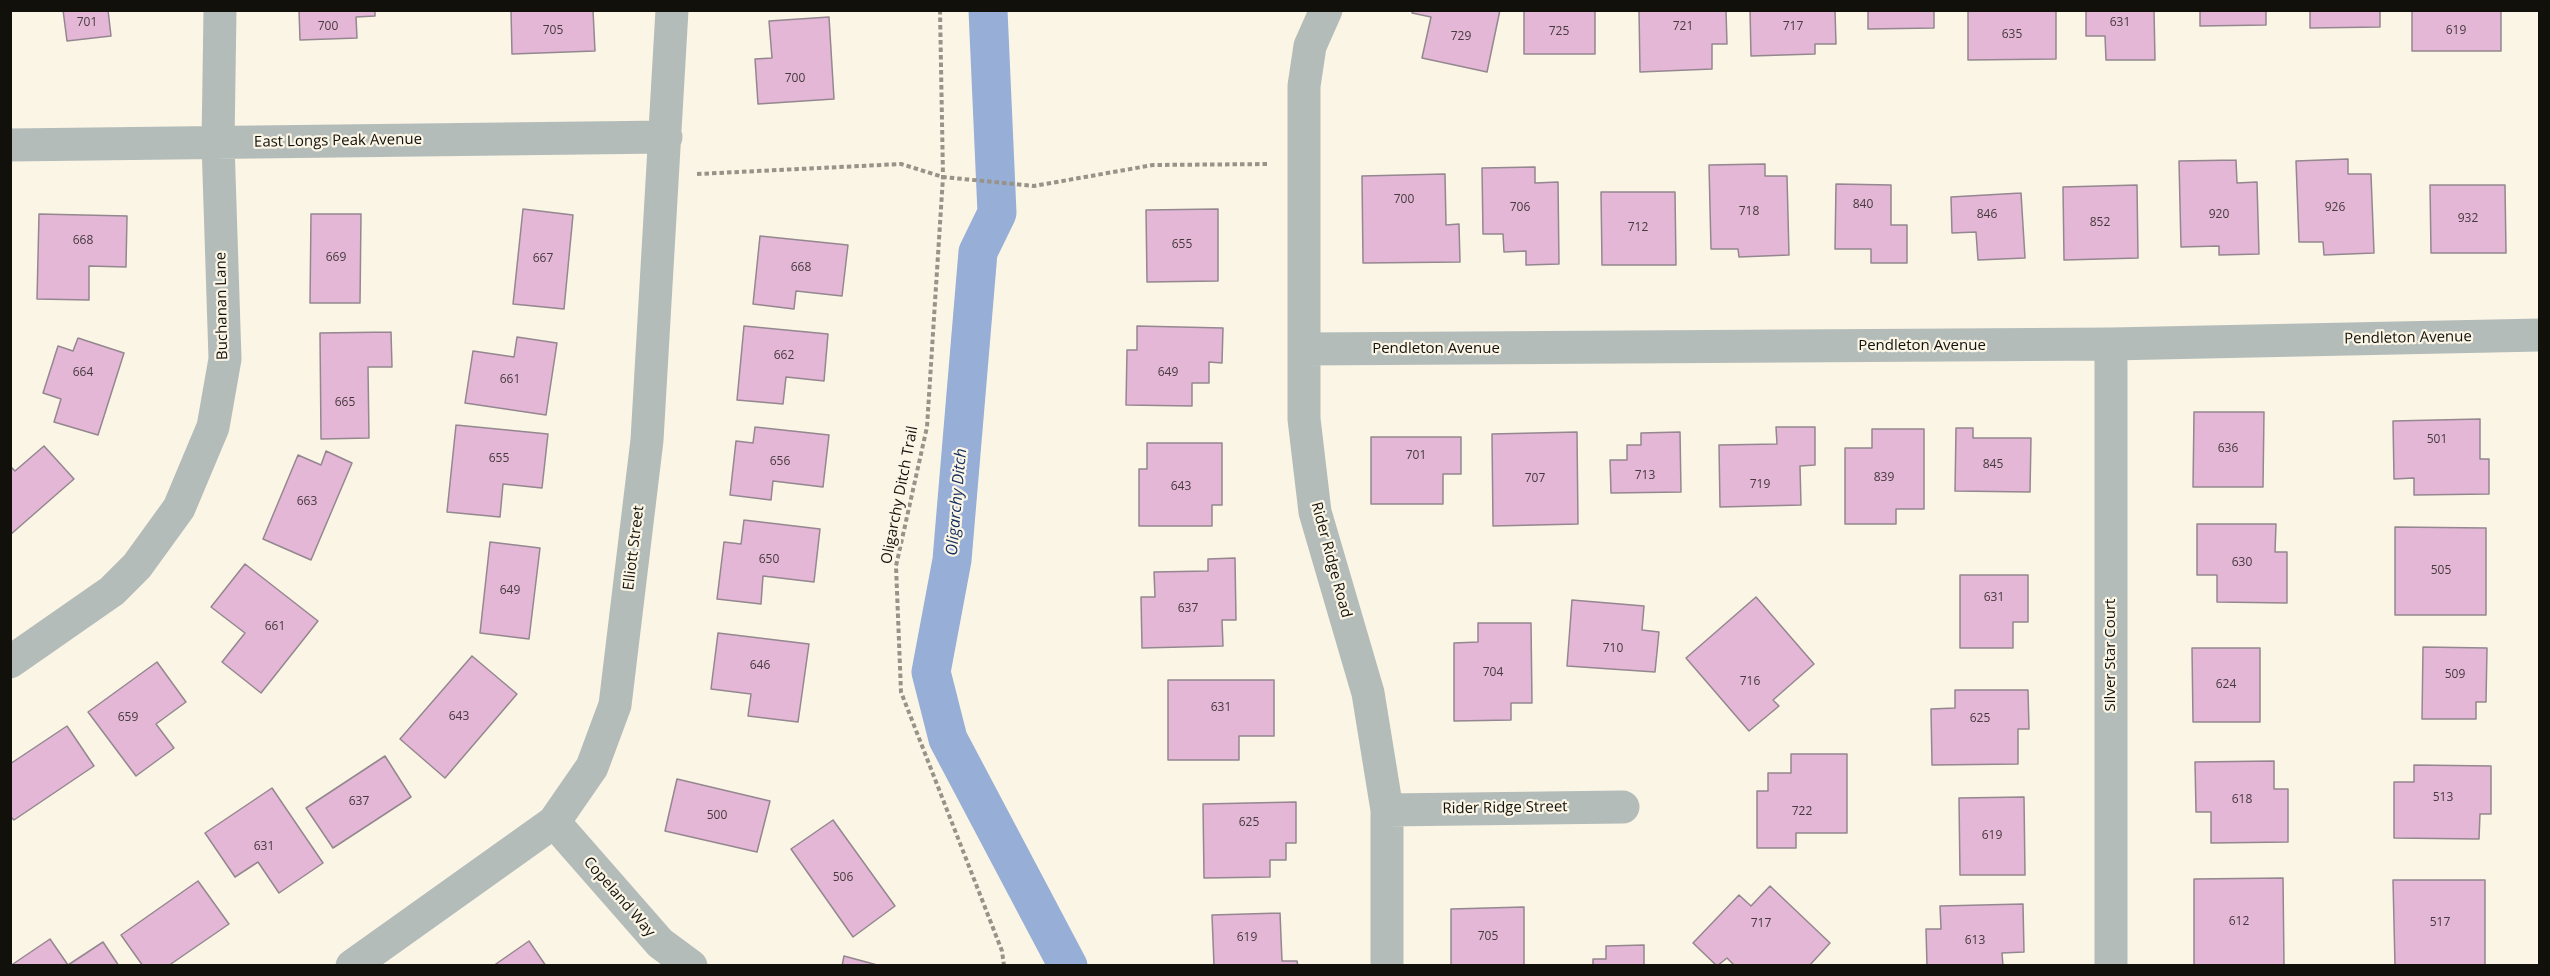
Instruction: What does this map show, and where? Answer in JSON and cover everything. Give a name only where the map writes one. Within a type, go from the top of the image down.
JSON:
[{"type":"street","name":"Buchanan Lane","points":[[10,662],[112,591],[137,566],[179,508],[213,427],[225,359],[218,143],[220,10]]},
{"type":"street","name":"Elliott Street","points":[[352,966],[554,822],[592,767],[615,705],[647,440],[672,10]]},
{"type":"street","name":"Rider Ridge Road","points":[[1326,10],[1310,46],[1304,86],[1304,419],[1316,512],[1368,693],[1387,810],[1388,966]]},
{"type":"street","name":"East Longs Peak Avenue","points":[[10,145],[666,137]]},
{"type":"street","name":"Pendleton Avenue","points":[[1305,349],[2111,344],[2540,335]]},
{"type":"street","name":"Silver Star Court","points":[[2111,344],[2111,966]]},
{"type":"street","name":"Rider Ridge Street","points":[[1387,810],[1623,807]]},
{"type":"street","name":"Copeland Way","points":[[554,822],[660,943],[691,966]]},
{"type":"path","name":"Oligarchy Ditch Trail","points":[[940,10],[943,177],[927,427],[896,566],[901,692],[1002,951],[1004,966]]},
{"type":"path","points":[[663,176],[901,164],[943,177],[973,182],[1034,186],[1153,165],[1304,164]]},
{"type":"building","points":[[63,10],[108,10],[111,36],[67,41]]},
{"type":"building","points":[[299,10],[375,10],[375,16],[356,17],[357,38],[300,40]]},
{"type":"building","points":[[511,10],[593,10],[595,51],[512,54]]},
{"type":"building","points":[[1413,10],[1500,10],[1487,72],[1422,58],[1431,17],[1412,13]]},
{"type":"building","points":[[1524,10],[1595,10],[1595,54],[1524,54]]},
{"type":"building","points":[[1639,10],[1726,10],[1727,44],[1712,44],[1712,69],[1640,72]]},
{"type":"building","points":[[1750,10],[1835,10],[1836,44],[1815,44],[1815,54],[1751,56]]},
{"type":"building","points":[[1868,10],[1934,10],[1934,28],[1868,29]]},
{"type":"building","points":[[1968,10],[2056,10],[2056,59],[1968,60]]},
{"type":"building","points":[[2086,10],[2154,10],[2155,60],[2106,60],[2105,36],[2086,36]]},
{"type":"building","points":[[2200,10],[2266,10],[2266,25],[2200,26]]},
{"type":"building","points":[[2310,10],[2380,10],[2380,27],[2310,28]]},
{"type":"building","points":[[2412,10],[2501,10],[2501,51],[2412,51]]},
{"type":"building","points":[[829,17],[834,99],[758,104],[755,59],[772,58],[769,21]]},
{"type":"building","points":[[2348,159],[2348,174],[2371,174],[2374,253],[2324,255],[2323,242],[2299,242],[2296,161]]},
{"type":"building","points":[[2236,160],[2237,183],[2257,182],[2259,254],[2219,255],[2219,246],[2181,247],[2179,161]]},
{"type":"building","points":[[1765,164],[1765,176],[1787,176],[1789,255],[1739,257],[1738,249],[1711,249],[1709,165]]},
{"type":"building","points":[[1535,167],[1535,183],[1558,182],[1559,264],[1526,265],[1526,251],[1504,252],[1503,234],[1483,234],[1482,168]]},
{"type":"building","points":[[1445,174],[1446,225],[1459,224],[1460,262],[1363,263],[1362,176]]},
{"type":"building","points":[[1836,184],[1891,185],[1891,225],[1907,225],[1907,263],[1871,263],[1871,249],[1835,249]]},
{"type":"building","points":[[2137,185],[2138,258],[2064,260],[2063,187]]},
{"type":"building","points":[[2430,185],[2505,185],[2506,253],[2431,253]]},
{"type":"building","points":[[1601,192],[1675,192],[1676,265],[1602,265]]},
{"type":"building","points":[[2021,193],[2025,258],[1978,260],[1976,232],[1952,233],[1951,197]]},
{"type":"building","points":[[523,209],[573,215],[564,309],[513,304]]},
{"type":"building","points":[[1218,209],[1218,281],[1147,282],[1146,210]]},
{"type":"building","points":[[39,214],[127,216],[126,267],[89,266],[89,300],[37,299]]},
{"type":"building","points":[[311,214],[361,214],[360,303],[310,303]]},
{"type":"building","points":[[760,236],[848,245],[842,296],[796,291],[794,309],[753,304]]},
{"type":"building","points":[[744,326],[828,334],[824,381],[786,377],[783,404],[737,400]]},
{"type":"building","points":[[1137,326],[1223,328],[1222,363],[1209,362],[1209,383],[1192,383],[1192,406],[1126,405],[1127,350],[1137,350]]},
{"type":"building","points":[[391,332],[392,367],[368,367],[369,438],[321,439],[320,333]]},
{"type":"building","points":[[517,337],[557,343],[546,415],[465,403],[473,351],[514,357]]},
{"type":"building","points":[[78,338],[124,353],[98,435],[54,422],[61,399],[43,393],[58,346],[73,351]]},
{"type":"building","points":[[2194,412],[2264,412],[2263,487],[2193,487]]},
{"type":"building","points":[[2480,419],[2480,459],[2489,459],[2489,494],[2414,495],[2414,478],[2394,479],[2393,421]]},
{"type":"building","points":[[456,425],[548,434],[542,488],[503,484],[500,517],[447,512]]},
{"type":"building","points":[[755,427],[829,435],[823,487],[773,481],[771,500],[730,495],[736,441],[753,443]]},
{"type":"building","points":[[1776,427],[1815,427],[1815,465],[1800,466],[1801,505],[1720,507],[1719,445],[1777,444]]},
{"type":"building","points":[[1956,428],[1973,428],[1973,438],[2031,438],[2030,492],[1955,491]]},
{"type":"building","points":[[1872,429],[1924,429],[1924,509],[1896,509],[1896,524],[1845,524],[1845,448],[1872,448]]},
{"type":"building","points":[[1577,432],[1578,524],[1493,526],[1492,434]]},
{"type":"building","points":[[1680,432],[1681,492],[1611,493],[1610,460],[1627,460],[1627,445],[1641,445],[1641,433]]},
{"type":"building","points":[[1371,437],[1461,437],[1461,474],[1443,474],[1443,504],[1371,504]]},
{"type":"building","points":[[1147,443],[1222,443],[1222,505],[1212,505],[1212,526],[1139,526],[1139,469],[1147,469]]},
{"type":"building","points":[[44,446],[74,479],[10,535],[10,466],[15,471]]},
{"type":"building","points":[[326,451],[352,463],[311,560],[263,539],[298,455],[321,465]]},
{"type":"building","points":[[744,520],[820,529],[814,582],[763,576],[761,604],[717,599],[724,542],[741,544]]},
{"type":"building","points":[[2197,524],[2276,524],[2275,552],[2287,552],[2287,603],[2217,602],[2217,575],[2197,575]]},
{"type":"building","points":[[2395,527],[2486,528],[2486,615],[2395,615]]},
{"type":"building","points":[[490,542],[540,548],[529,639],[480,633]]},
{"type":"building","points":[[1235,558],[1236,620],[1222,620],[1223,646],[1142,648],[1141,597],[1155,597],[1154,572],[1208,571],[1208,559]]},
{"type":"building","points":[[245,564],[318,621],[261,693],[222,662],[245,633],[211,607]]},
{"type":"building","points":[[1960,575],[2028,575],[2028,622],[2013,622],[2013,648],[1960,648]]},
{"type":"building","points":[[1756,597],[1814,664],[1773,700],[1779,706],[1749,731],[1686,658]]},
{"type":"building","points":[[1572,600],[1644,606],[1642,630],[1659,632],[1655,672],[1567,666]]},
{"type":"building","points":[[1478,623],[1531,623],[1532,703],[1511,703],[1511,720],[1454,721],[1454,643],[1478,642]]},
{"type":"building","points":[[718,633],[809,644],[798,722],[748,716],[751,694],[711,689]]},
{"type":"building","points":[[2423,647],[2487,648],[2486,702],[2476,702],[2476,719],[2422,719]]},
{"type":"building","points":[[2192,648],[2260,648],[2260,722],[2193,722]]},
{"type":"building","points":[[472,656],[517,694],[445,778],[400,739]]},
{"type":"building","points":[[157,662],[186,702],[156,724],[174,748],[136,776],[88,712]]},
{"type":"building","points":[[1168,680],[1274,680],[1274,736],[1239,736],[1239,760],[1168,760]]},
{"type":"building","points":[[1955,690],[2028,690],[2029,729],[2018,729],[2018,764],[1932,765],[1931,709],[1955,708]]},
{"type":"building","points":[[67,726],[94,766],[14,820],[10,816],[10,764]]},
{"type":"building","points":[[1791,754],[1847,754],[1847,833],[1796,833],[1796,848],[1757,848],[1757,791],[1768,791],[1768,773],[1791,773]]},
{"type":"building","points":[[385,756],[411,797],[333,848],[306,808]]},
{"type":"building","points":[[2274,761],[2274,789],[2288,789],[2288,842],[2211,843],[2211,812],[2196,812],[2195,762]]},
{"type":"building","points":[[2414,765],[2491,766],[2491,814],[2480,814],[2479,839],[2394,838],[2394,782],[2414,782]]},
{"type":"building","points":[[677,779],[770,801],[757,852],[665,831]]},
{"type":"building","points":[[272,788],[323,863],[279,893],[258,862],[235,877],[205,833]]},
{"type":"building","points":[[2024,797],[2025,875],[1960,875],[1959,798]]},
{"type":"building","points":[[1296,802],[1296,843],[1286,843],[1286,860],[1270,860],[1270,877],[1204,878],[1203,804]]},
{"type":"building","points":[[833,820],[895,906],[853,937],[791,849]]},
{"type":"building","points":[[2283,878],[2284,966],[2194,966],[2194,879]]},
{"type":"building","points":[[2393,880],[2485,880],[2485,966],[2395,966]]},
{"type":"building","points":[[198,881],[229,924],[168,966],[143,966],[121,935]]},
{"type":"building","points":[[1770,886],[1830,943],[1809,966],[1735,966],[1727,958],[1717,966],[1693,943],[1739,895],[1751,906]]},
{"type":"building","points":[[2023,904],[2024,952],[2002,953],[2003,966],[1927,966],[1926,929],[1941,929],[1940,906]]},
{"type":"building","points":[[1524,907],[1524,966],[1451,966],[1451,909]]},
{"type":"building","points":[[1280,913],[1282,961],[1297,961],[1298,966],[1214,966],[1212,915]]},
{"type":"building","points":[[50,939],[68,965],[103,942],[119,966],[10,966]]},
{"type":"building","points":[[529,941],[546,966],[493,966]]},
{"type":"building","points":[[1644,945],[1644,966],[1593,966],[1593,959],[1606,959],[1606,946]]},
{"type":"building","points":[[844,956],[881,966],[842,966]]},
{"type":"waterway","name":"Oligarchy Ditch","points":[[988,10],[997,213],[978,252],[952,560],[931,672],[948,739],[1068,966]]}]
